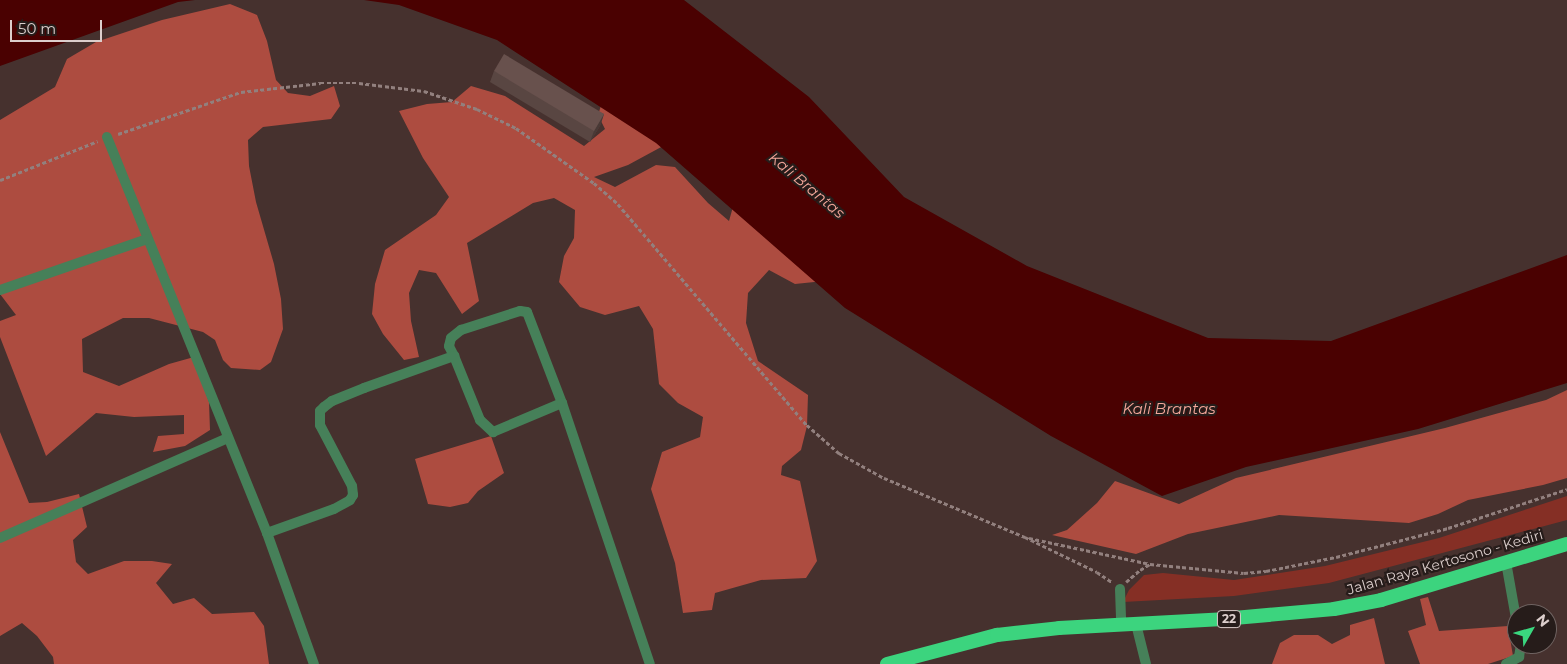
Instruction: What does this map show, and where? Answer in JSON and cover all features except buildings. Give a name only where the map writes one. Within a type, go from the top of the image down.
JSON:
[{"type":"highway","name":"Jalan Raya Kertosono - Kediri","points":[[886,664],[997,635],[1120,624],[1269,616],[1334,609],[1381,600],[1567,544]]},
{"type":"street","points":[[107,137],[267,533],[314,664]]},
{"type":"street","points":[[0,290],[147,239]]},
{"type":"street","points":[[562,403],[493,432],[480,420],[449,346],[451,338],[461,330],[520,311],[527,312],[562,403],[650,664]]},
{"type":"street","points":[[267,533],[334,509],[350,500],[353,495],[352,486],[320,425],[320,411],[324,407],[332,401],[364,388],[454,356]]},
{"type":"street","points":[[0,538],[228,438]]},
{"type":"street","points":[[1506,562],[1513,604]]},
{"type":"street","points":[[1120,589],[1120,624]]},
{"type":"street","points":[[1136,624],[1146,664]]},
{"type":"street","points":[[1506,664],[1519,657],[1519,654]]},
{"type":"path","points":[[0,180],[107,137],[241,92],[320,83],[359,83],[424,91],[477,109],[516,128],[594,183],[618,204],[807,426],[839,453],[884,478],[1025,537],[1097,572],[1120,589],[1140,570],[1150,564]]},
{"type":"path","points":[[1025,537],[1150,564],[1227,572],[1266,571],[1336,557],[1448,528],[1567,490]]},
{"type":"shaded area","points":[[230,4],[257,15],[267,41],[276,80],[288,93],[310,96],[334,86],[340,106],[331,119],[263,127],[248,140],[249,166],[256,202],[274,264],[281,299],[283,329],[271,362],[260,370],[231,368],[223,360],[215,340],[203,332],[149,318],[123,318],[82,339],[83,372],[119,386],[169,364],[194,357],[209,402],[210,430],[185,446],[153,452],[158,436],[184,434],[184,415],[134,417],[96,413],[46,456],[0,337],[0,321],[16,315],[0,294],[0,120],[55,87],[67,59],[96,42],[162,20]]},
{"type":"shaded area","points":[[471,86],[505,96],[584,146],[605,129],[598,115],[606,90],[676,139],[628,165],[594,177],[615,187],[656,165],[675,167],[708,203],[729,221],[738,189],[824,281],[795,284],[769,270],[748,293],[746,323],[758,361],[808,395],[807,426],[801,450],[782,466],[781,475],[800,481],[817,561],[806,578],[761,580],[715,593],[712,610],[683,613],[675,563],[651,489],[662,452],[700,437],[703,417],[678,403],[659,384],[653,329],[639,306],[605,315],[580,307],[559,282],[564,256],[574,238],[575,210],[554,198],[533,203],[467,243],[479,301],[462,314],[436,273],[419,270],[409,293],[411,321],[419,357],[404,360],[383,334],[372,314],[375,284],[385,250],[436,215],[449,197],[423,158],[399,111],[427,104],[452,102]]},
{"type":"shaded area","points":[[1567,390],[1567,478],[1543,485],[1468,500],[1438,514],[1409,523],[1279,515],[1188,534],[1136,554],[1052,535],[1067,530],[1097,503],[1115,481],[1179,504],[1236,478],[1445,428],[1546,400]]},
{"type":"shaded area","points":[[0,432],[29,503],[47,502],[79,494],[87,527],[73,540],[76,562],[88,574],[124,561],[152,561],[172,564],[156,583],[173,604],[194,598],[212,614],[254,612],[264,626],[269,664],[54,664],[53,657],[37,636],[22,623],[0,636]]},
{"type":"shaded area","points":[[491,436],[504,473],[478,491],[468,503],[450,507],[428,504],[415,459]]},
{"type":"shaded area","points":[[1567,496],[1567,520],[1329,583],[1234,596],[1123,602],[1129,590],[1144,575],[1163,573],[1234,580],[1325,566],[1439,538]]},
{"type":"shaded area","points":[[1428,597],[1439,631],[1507,626],[1507,654],[1513,654],[1513,656],[1488,664],[1420,664],[1408,631],[1426,625],[1420,599]]},
{"type":"shaded area","points":[[1374,618],[1385,664],[1272,664],[1280,643],[1294,635],[1318,635],[1332,644],[1350,635],[1350,625]]},
{"type":"water","points":[[0,0],[195,0],[178,2],[0,66]]},
{"type":"water","name":"Kali Brantas","points":[[364,0],[684,0],[809,97],[904,197],[1027,266],[1208,338],[1331,341],[1567,255],[1567,383],[1418,429],[1246,467],[1162,496],[1051,436],[845,308],[656,143],[497,40],[399,5]]}]
